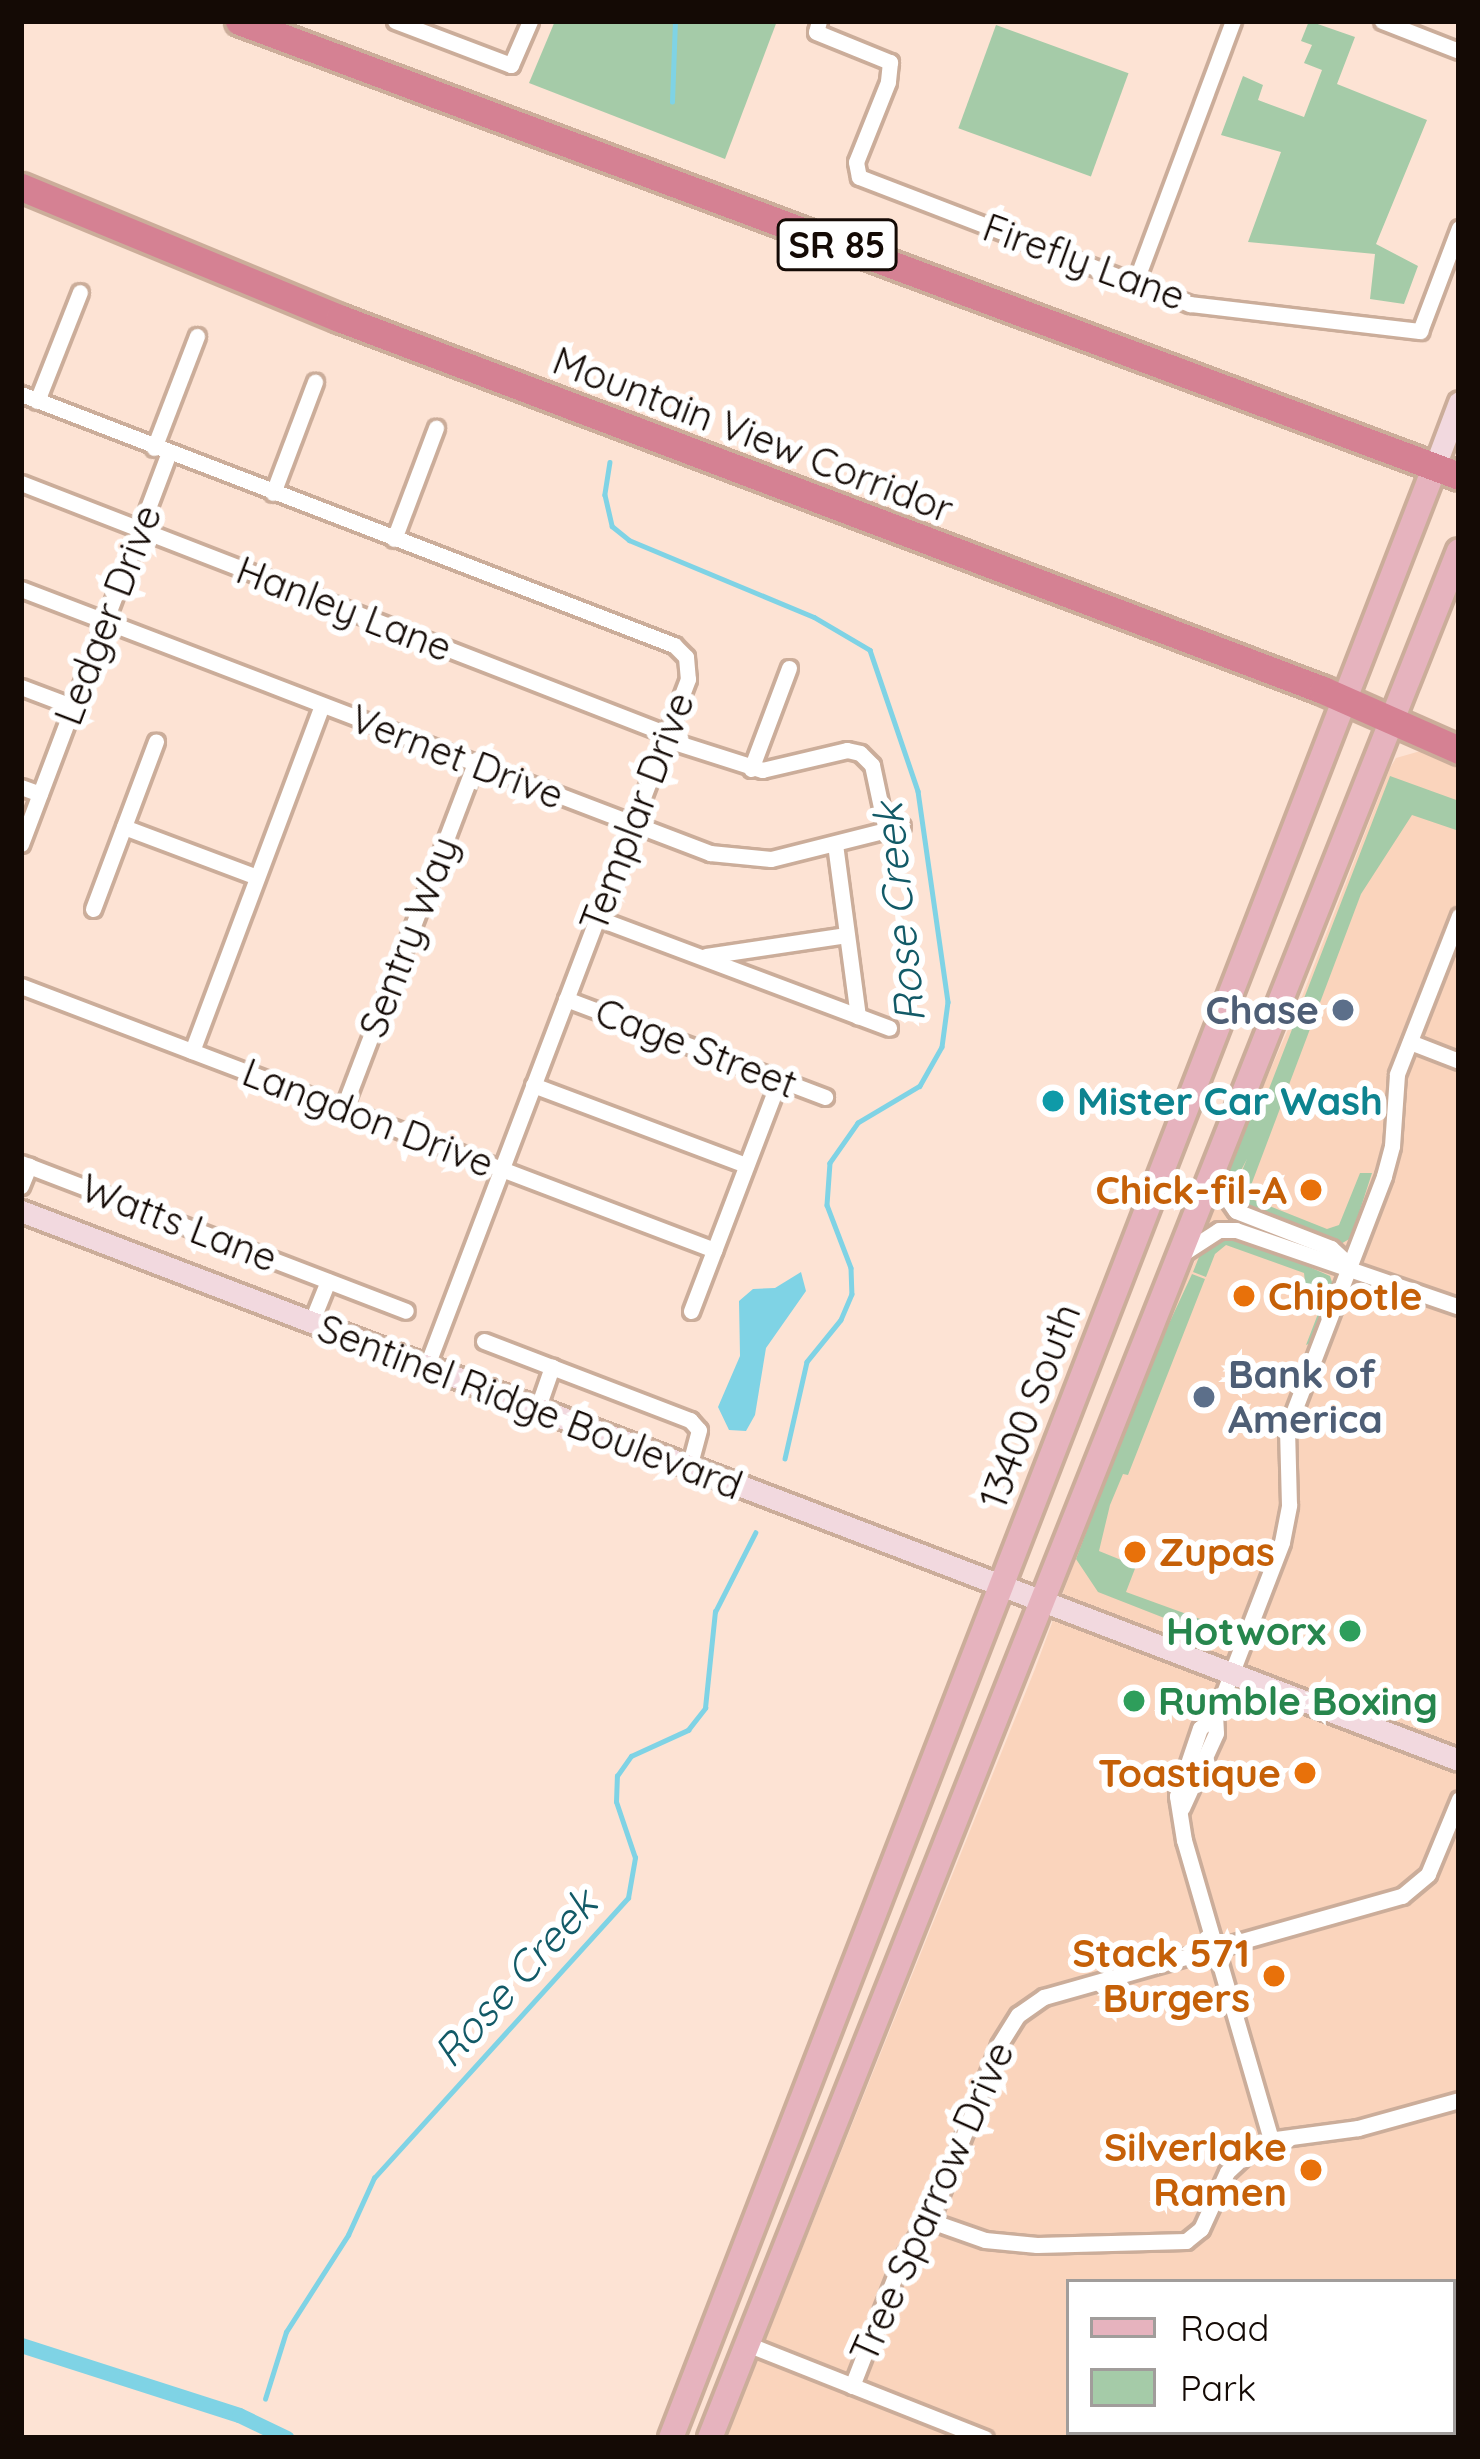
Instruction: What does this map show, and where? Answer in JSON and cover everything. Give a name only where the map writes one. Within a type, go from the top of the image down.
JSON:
[{"type":"highway","name":"SR 85","points":[[239,21],[1447,471]]},
{"type":"highway","name":"Mountain View Corridor","points":[[21,187],[467,368],[1344,700],[1459,750]]},
{"type":"main road","name":"13400 South","points":[[671,2438],[1344,700],[1447,471],[1459,402]]},
{"type":"main road","name":"13400 South","points":[[710,2438],[1173,1261],[1459,550]]},
{"type":"main road","name":"Sentinel Ridge Boulevard","points":[[21,1211],[1459,1760]]},
{"type":"street","points":[[395,21],[512,65],[530,21]]},
{"type":"street","name":"Firefly Lane","points":[[819,21],[816,32],[890,62],[888,82],[856,162],[859,177],[1190,304],[1420,331],[1459,228]]},
{"type":"street","points":[[1135,283],[1234,21]]},
{"type":"street","points":[[1382,21],[1459,51]]},
{"type":"street","points":[[29,398],[80,292]]},
{"type":"street","name":"Ledger Drive","points":[[21,844],[141,530],[196,336]]},
{"type":"street","points":[[273,493],[315,382]]},
{"type":"street","name":"Templar Drive","points":[[29,398],[679,648],[688,662],[688,679],[426,1368]]},
{"type":"street","points":[[394,539],[436,428]]},
{"type":"street","name":"Hanley Lane","points":[[21,483],[751,770],[781,769],[847,750],[860,753],[872,766],[894,828]]},
{"type":"street","name":"Vernet Drive","points":[[21,589],[633,824],[745,860],[894,828]]},
{"type":"street","points":[[751,770],[789,668]]},
{"type":"street","points":[[21,687],[74,707]]},
{"type":"street","points":[[192,1051],[322,706]]},
{"type":"street","points":[[93,909],[156,741]]},
{"type":"street","name":"Sentry Way","points":[[343,1109],[475,764]]},
{"type":"street","points":[[21,787],[40,794]]},
{"type":"street","points":[[124,827],[257,877]]},
{"type":"street","points":[[835,844],[858,1016]]},
{"type":"street","points":[[1271,2140],[1184,1840],[1182,1808],[1216,1733],[1215,1716],[1286,1529],[1285,1444],[1292,1414],[1390,1154],[1396,1082],[1459,916]]},
{"type":"street","points":[[597,918],[889,1028]]},
{"type":"street","points":[[701,957],[846,935]]},
{"type":"street","name":"Langdon Drive","points":[[21,986],[714,1250]]},
{"type":"street","name":"Cage Street","points":[[566,999],[825,1097]]},
{"type":"street","points":[[1410,1042],[1459,1061]]},
{"type":"street","points":[[691,1311],[779,1080]]},
{"type":"street","points":[[533,1084],[746,1166]]},
{"type":"street","points":[[1216,1154],[1219,1187],[1236,1210],[1331,1248],[1349,1265]]},
{"type":"street","name":"Watts Lane","points":[[21,1186],[25,1164],[406,1311]]},
{"type":"street","points":[[1173,1261],[1206,1236],[1229,1229],[1325,1264],[1349,1265],[1459,1307]]},
{"type":"street","name":"Watts Lane","points":[[310,1323],[328,1281]]},
{"type":"street","points":[[484,1341],[690,1420],[699,1430],[689,1468]]},
{"type":"street","points":[[537,1410],[552,1367]]},
{"type":"street","name":"Tree Sparrow Drive","points":[[852,2386],[906,2249],[928,2220],[1004,2034],[1025,2008],[1044,1997],[1409,1892],[1428,1874],[1459,1799]]},
{"type":"street","points":[[928,2220],[985,2240],[1037,2245],[1186,2241],[1201,2229],[1234,2164],[1271,2140],[1358,2128],[1459,2101]]},
{"type":"street","points":[[747,2344],[985,2438]]},
{"type":"shaded area","points":[[1424,750],[1459,765],[1459,2438],[726,2438],[1035,1669],[1145,1370],[1199,1252],[1202,1226],[1300,1002],[1396,758]]},
{"type":"green space","points":[[555,21],[777,21],[725,159],[529,83]]},
{"type":"green space","points":[[1309,21],[1355,37],[1337,84],[1427,120],[1376,244],[1418,266],[1404,304],[1370,299],[1375,254],[1248,242],[1281,152],[1221,135],[1243,76],[1263,85],[1258,100],[1304,117],[1322,70],[1304,63],[1312,45],[1301,41]]},
{"type":"green space","points":[[996,25],[1128,73],[1091,177],[958,128]]},
{"type":"green space","points":[[1390,776],[1459,801],[1459,831],[1412,815],[1361,894],[1250,1188],[1249,1198],[1327,1229],[1339,1225],[1360,1173],[1372,1173],[1351,1238],[1339,1245],[1237,1202],[1232,1194],[1247,1159],[1228,1195],[1224,1178],[1262,1093],[1267,1094]]},
{"type":"green space","points":[[1234,1234],[1330,1276],[1333,1285],[1311,1343],[1306,1345],[1321,1306],[1307,1300],[1304,1273],[1226,1245],[1215,1254],[1206,1277],[1193,1272],[1203,1247],[1218,1235]]},
{"type":"green space","points":[[1192,1274],[1205,1279],[1128,1475],[1123,1474],[1110,1505],[1099,1551],[1136,1566],[1126,1592],[1225,1628],[1215,1633],[1200,1632],[1098,1592],[1076,1559],[1146,1373]]},
{"type":"water","points":[[801,1272],[806,1291],[766,1348],[755,1415],[746,1431],[729,1430],[718,1407],[740,1356],[739,1301],[753,1289],[775,1288]]},
{"type":"waterway","name":"Rose Creek","points":[[672,102],[675,21]]},
{"type":"waterway","name":"Rose Creek","points":[[610,462],[605,495],[612,526],[629,540],[814,617],[870,650],[918,791],[948,1002],[942,1047],[920,1086],[858,1123],[830,1163],[827,1205],[851,1268],[852,1294],[841,1320],[807,1362],[785,1459]]},
{"type":"waterway","name":"Rose Creek","points":[[265,2399],[286,2332],[348,2235],[374,2178],[628,1898],[635,1858],[616,1802],[617,1776],[631,1756],[688,1730],[705,1708],[715,1612],[755,1533]]},
{"type":"waterway","points":[[21,2345],[239,2415],[287,2438]]},
{"type":"place","name":"Chase","points":[[1343,1010]]},
{"type":"place","name":"Mister Car Wash","points":[[1053,1101]]},
{"type":"place","name":"Chick-fil-A","points":[[1311,1190]]},
{"type":"place","name":"Chipotle","points":[[1244,1296]]},
{"type":"place","name":"Bank of America","points":[[1204,1397]]},
{"type":"place","name":"Zupas","points":[[1135,1552]]},
{"type":"place","name":"Hotworx","points":[[1350,1631]]},
{"type":"place","name":"Rumble Boxing","points":[[1134,1701]]},
{"type":"place","name":"Toastique","points":[[1305,1773]]},
{"type":"place","name":"Stack 571 Burgers","points":[[1274,1976]]},
{"type":"place","name":"Silverlake Ramen","points":[[1311,2170]]}]
